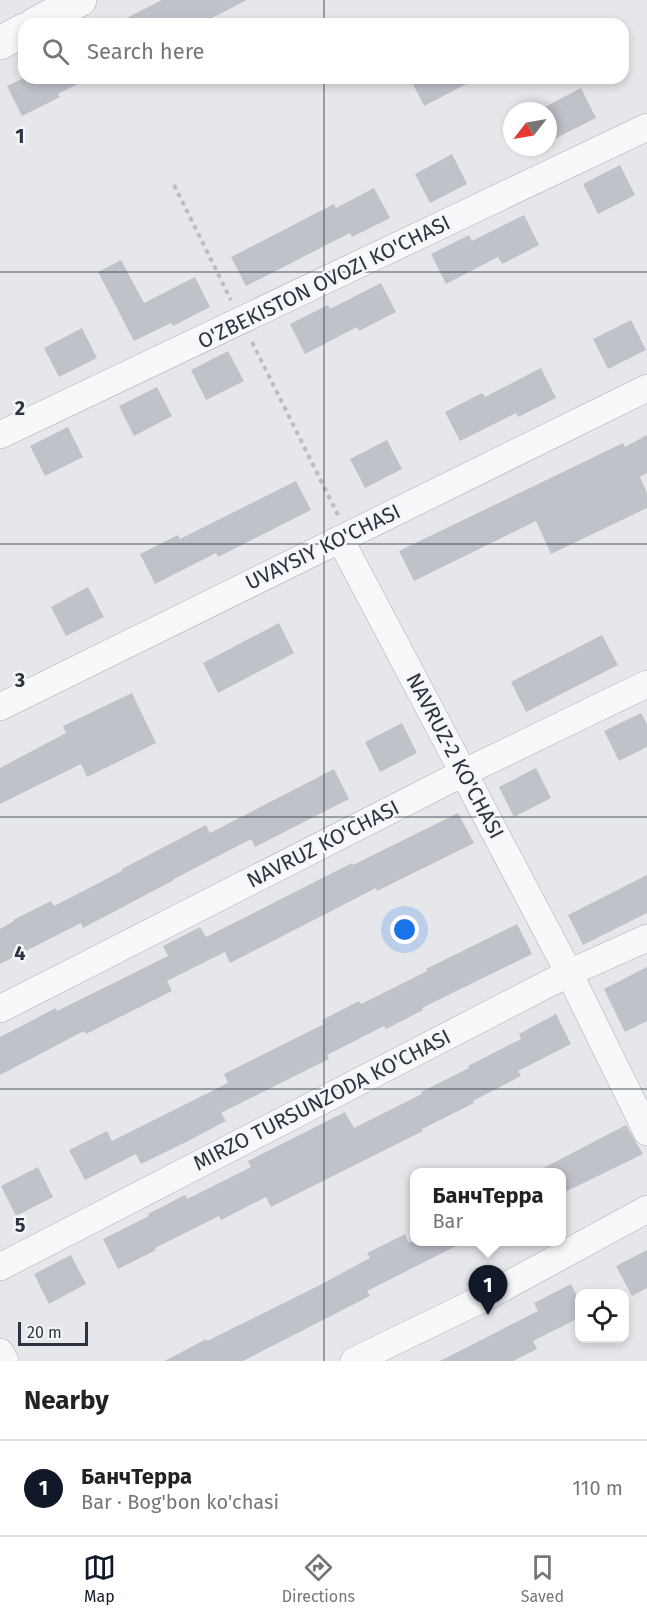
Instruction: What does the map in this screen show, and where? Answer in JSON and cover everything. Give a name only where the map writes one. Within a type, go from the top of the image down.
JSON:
[{"type":"street","points":[[39,17],[80,0]]},
{"type":"street","points":[[0,43],[18,31]]},
{"type":"street","name":"O'ZBEKISTON OVOZI KO'CHASI","points":[[0,435],[647,127]]},
{"type":"street","name":"UVAYSIY KO'CHASI","points":[[0,706],[647,388]]},
{"type":"street","name":"NAVRUZ-2 KO'CHASI","points":[[344,537],[463,773],[569,973],[647,1132]]},
{"type":"street","name":"NAVRUZ KO'CHASI","points":[[0,1008],[463,773],[647,684]]},
{"type":"street","name":"MIRZO TURSUNZODA KO'CHASI","points":[[0,1267],[569,973],[647,938]]},
{"type":"street","points":[[354,1361],[486,1297],[647,1209]]},
{"type":"street","points":[[0,1352],[5,1361]]},
{"type":"path","points":[[174,185],[344,537]]},
{"type":"building","points":[[162,0],[247,0],[212,18],[127,18]]},
{"type":"building","points":[[18,81],[18,84],[77,84],[58,94],[60,97],[22,116],[7,86]]},
{"type":"building","points":[[413,84],[466,84],[424,106]]},
{"type":"building","points":[[581,88],[596,118],[557,138],[557,102],[554,102]]},
{"type":"building","points":[[452,154],[467,184],[430,203],[415,174]]},
{"type":"building","points":[[620,165],[635,195],[598,214],[583,184]]},
{"type":"building","points":[[374,188],[390,218],[352,237],[350,233],[246,286],[231,257],[334,204],[336,208]]},
{"type":"building","points":[[524,215],[539,245],[502,264],[498,257],[446,284],[431,254],[469,235],[472,241]]},
{"type":"building","points":[[121,260],[144,303],[195,277],[210,307],[173,326],[171,323],[134,341],[98,272]]},
{"type":"building","points":[[381,283],[396,312],[359,331],[357,327],[305,354],[290,324],[328,305],[330,309]]},
{"type":"building","points":[[631,320],[646,350],[608,369],[593,339]]},
{"type":"building","points":[[82,328],[97,358],[59,377],[44,348]]},
{"type":"building","points":[[228,351],[244,381],[206,400],[191,370]]},
{"type":"building","points":[[541,368],[556,398],[518,417],[516,413],[460,441],[445,412],[482,393],[485,397]]},
{"type":"building","points":[[157,387],[172,416],[134,436],[119,406]]},
{"type":"building","points":[[68,427],[83,457],[45,476],[30,446]]},
{"type":"building","points":[[647,435],[647,473],[640,477],[647,493],[647,508],[551,554],[536,521],[414,581],[399,551],[623,443],[625,447]]},
{"type":"building","points":[[387,440],[402,469],[365,488],[350,459]]},
{"type":"building","points":[[296,481],[311,510],[218,557],[216,553],[155,584],[140,554],[178,535],[180,539]]},
{"type":"building","points":[[88,587],[104,617],[66,636],[51,607]]},
{"type":"building","points":[[279,623],[294,653],[218,693],[203,663]]},
{"type":"building","points":[[602,635],[618,665],[526,712],[511,682]]},
{"type":"building","points":[[132,693],[156,743],[87,777],[81,764],[0,804],[0,768],[66,733],[63,726]]},
{"type":"building","points":[[641,713],[647,724],[647,747],[619,761],[604,731]]},
{"type":"building","points":[[402,723],[417,753],[380,772],[365,742]]},
{"type":"building","points":[[536,768],[551,798],[514,817],[499,787]]},
{"type":"building","points":[[334,769],[349,799],[255,847],[251,839],[83,928],[81,923],[0,964],[0,929],[13,920],[51,901],[54,906],[206,825],[210,833]]},
{"type":"building","points":[[458,813],[474,843],[377,891],[376,888],[230,963],[225,952],[167,981],[172,991],[86,1034],[84,1031],[0,1075],[0,1037],[56,1008],[57,1011],[168,956],[163,946],[200,927],[206,937],[352,863],[353,865]]},
{"type":"building","points":[[647,875],[647,913],[583,945],[568,915]]},
{"type":"building","points":[[517,924],[532,954],[422,1008],[423,1010],[386,1029],[384,1026],[327,1055],[329,1059],[221,1113],[226,1121],[188,1141],[141,1164],[136,1154],[85,1180],[69,1150],[107,1131],[112,1141],[228,1083],[224,1074],[324,1024],[322,1020],[359,1001],[361,1004]]},
{"type":"building","points":[[647,967],[647,1021],[625,1032],[604,989]]},
{"type":"building","points":[[556,1014],[571,1044],[518,1071],[521,1076],[422,1129],[423,1131],[271,1207],[266,1197],[221,1220],[219,1216],[118,1269],[103,1239],[185,1195],[187,1199],[251,1167],[248,1161],[345,1112],[354,1128],[422,1094],[421,1092],[521,1039],[519,1034]]},
{"type":"building","points":[[626,1125],[643,1154],[566,1192],[566,1168],[544,1168]]},
{"type":"building","points":[[38,1167],[53,1197],[16,1216],[1,1186]]},
{"type":"building","points":[[405,1234],[410,1246],[456,1246],[367,1291],[370,1296],[243,1361],[165,1361],[318,1286],[370,1258],[367,1253]]},
{"type":"building","points":[[647,1250],[647,1288],[632,1296],[616,1266]]},
{"type":"building","points":[[71,1255],[86,1284],[49,1304],[34,1274]]},
{"type":"building","points":[[571,1284],[575,1292],[575,1320],[533,1341],[537,1349],[513,1361],[440,1361],[538,1311],[534,1303]]},
{"type":"place","name":"БанчТерра","points":[[488,1315]]}]
